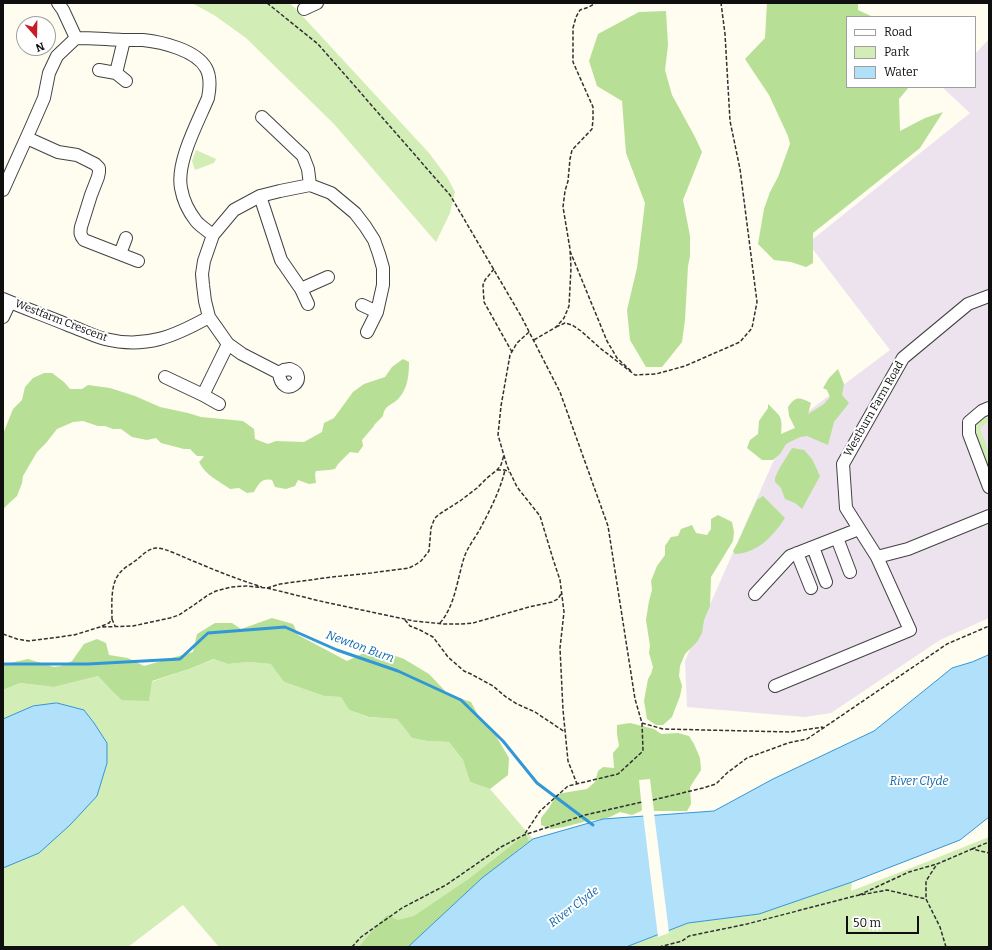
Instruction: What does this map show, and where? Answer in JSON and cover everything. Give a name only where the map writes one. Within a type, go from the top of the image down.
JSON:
[{"type":"street","points":[[58,3],[63,10],[76,38]]},
{"type":"street","points":[[304,9],[317,3]]},
{"type":"street","points":[[3,190],[44,98],[49,73],[57,56],[76,38],[144,40],[165,44],[192,54],[201,61],[209,78],[210,88],[208,98],[185,152],[181,170],[181,187],[186,204],[197,222],[213,235]]},
{"type":"street","points":[[116,72],[124,40]]},
{"type":"street","points":[[99,70],[116,72],[126,81]]},
{"type":"street","points":[[262,117],[303,156],[308,169],[310,186]]},
{"type":"street","points":[[27,138],[58,152],[76,155],[95,164],[99,168],[98,177],[81,227],[80,236],[84,240],[138,261]]},
{"type":"street","points":[[279,373],[242,354],[228,344],[209,317],[203,285],[202,274],[204,261],[213,235],[234,210],[260,196],[310,186],[331,193],[355,213],[374,240],[383,268],[383,284],[377,312],[367,332]]},
{"type":"street","points":[[260,196],[281,260],[301,289],[308,304]]},
{"type":"street","points":[[120,254],[126,238]]},
{"type":"street","points":[[301,289],[328,277]]},
{"type":"street","name":"Westburn Farm Road","points":[[775,686],[910,630],[877,557],[846,508],[843,464],[903,358],[968,304],[989,296]]},
{"type":"street","points":[[3,317],[7,300]]},
{"type":"street","name":"Westfarm Crescent","points":[[7,300],[104,338],[124,343],[162,339],[177,334],[209,317]]},
{"type":"street","points":[[362,306],[377,312]]},
{"type":"street","points":[[203,395],[228,344]]},
{"type":"street","points":[[165,377],[219,404]]},
{"type":"street","points":[[989,408],[982,411],[969,422],[969,434],[989,487]]},
{"type":"street","points":[[877,557],[908,549],[989,516]]},
{"type":"street","points":[[755,594],[790,556],[859,530]]},
{"type":"street","points":[[837,538],[850,572]]},
{"type":"street","points":[[813,547],[826,582]]},
{"type":"street","points":[[798,553],[811,588]]},
{"type":"path","points":[[267,3],[318,44],[450,195],[522,316],[560,392],[608,526],[635,700],[642,723],[643,751],[618,774],[568,786],[540,811],[524,835]]},
{"type":"path","points":[[556,327],[564,318],[569,306],[570,249],[562,207],[569,176],[570,159],[572,150],[592,129],[593,120],[593,107],[573,62],[573,28],[580,10],[596,3]]},
{"type":"path","points":[[534,340],[565,323],[572,325],[635,375],[656,374],[685,366],[740,342],[752,328],[758,302],[740,169],[730,120],[725,34],[721,3]]},
{"type":"path","points":[[570,249],[607,341],[617,358],[635,375]]},
{"type":"path","points":[[494,269],[483,285],[484,302],[512,352]]},
{"type":"path","points":[[530,332],[517,343],[510,355],[501,406],[498,435],[510,472],[517,487],[540,516],[560,580],[564,612],[560,648],[563,710],[568,761],[577,784]]},
{"type":"path","points":[[100,627],[133,626],[170,618],[187,610],[208,595],[238,586],[267,588],[280,584],[332,576],[402,569],[415,565],[425,557],[429,551],[430,528],[436,517],[477,488],[497,470],[501,466],[504,455]]},
{"type":"path","points":[[497,470],[505,470],[510,472]]},
{"type":"path","points":[[439,624],[445,617],[452,601],[464,556],[496,498],[502,484],[505,470]]},
{"type":"path","points":[[115,626],[112,619],[114,584],[118,575],[146,552],[155,548],[164,548],[209,568],[267,588],[324,602],[420,622],[439,624],[473,623],[552,602],[558,599],[562,592]]},
{"type":"path","points":[[3,634],[17,639],[30,641],[74,635],[100,627],[109,623],[112,619]]},
{"type":"path","points":[[404,619],[410,626],[433,637],[448,657],[464,671],[493,686],[511,701],[535,712],[565,732]]},
{"type":"path","points":[[653,800],[716,784],[727,773],[747,758],[788,743],[807,739],[947,644],[989,626]]},
{"type":"path","points":[[642,723],[663,729],[791,732],[824,727]]},
{"type":"path","points":[[352,947],[361,937],[402,908],[446,885],[501,847],[524,835],[585,815],[642,802]]},
{"type":"path","points":[[855,896],[909,872],[937,864],[989,842]]},
{"type":"path","points":[[972,849],[989,853]]},
{"type":"path","points":[[937,864],[926,881],[926,899],[940,927],[946,947]]},
{"type":"path","points":[[659,947],[682,941],[689,936],[747,924],[855,896],[887,890],[926,899]]},
{"type":"shaded area","points":[[989,39],[989,618],[940,640],[831,713],[804,717],[687,707],[685,661],[773,462],[806,413],[890,350],[808,243],[970,113],[943,88],[976,88],[976,53]]},
{"type":"green space","points":[[192,3],[289,3],[295,8],[429,153],[447,177],[455,192],[450,213],[436,242],[334,124],[246,38],[214,15]]},
{"type":"green space","points":[[767,3],[858,3],[858,10],[871,16],[846,16],[846,88],[908,88],[899,99],[900,131],[925,118],[943,112],[920,148],[813,233],[813,263],[806,267],[791,262],[774,260],[758,244],[764,209],[790,144],[788,136],[769,95],[745,59],[765,38]]},
{"type":"green space","points":[[666,11],[668,45],[665,70],[672,95],[702,152],[683,200],[690,236],[690,256],[682,342],[662,367],[646,367],[630,340],[627,310],[637,268],[645,203],[626,153],[622,101],[597,86],[589,61],[598,34],[639,12]]},
{"type":"green space","points":[[196,150],[216,159],[214,163],[195,170],[192,161]]},
{"type":"green space","points":[[403,359],[409,362],[409,367],[407,381],[402,394],[396,401],[385,409],[383,416],[362,440],[363,446],[358,453],[350,452],[335,469],[316,471],[316,483],[309,484],[298,480],[295,486],[286,489],[275,487],[272,480],[266,480],[259,484],[254,492],[247,493],[239,488],[230,489],[205,471],[199,462],[204,456],[197,456],[190,449],[184,449],[161,443],[156,438],[147,440],[132,437],[121,429],[98,426],[83,421],[73,422],[57,429],[37,452],[23,476],[17,496],[3,510],[3,434],[13,409],[22,400],[25,387],[33,378],[44,373],[52,373],[64,382],[70,389],[82,389],[88,385],[110,388],[135,396],[160,407],[201,417],[243,421],[254,429],[255,439],[268,444],[276,441],[304,442],[322,432],[324,423],[334,418],[353,392],[364,384],[385,377],[392,367]]},
{"type":"green space","points":[[838,369],[844,384],[842,395],[849,403],[834,422],[828,445],[807,436],[800,437],[786,444],[780,454],[773,460],[762,460],[747,448],[750,440],[758,434],[759,421],[768,408],[768,404],[780,417],[782,423],[781,434],[795,428],[789,416],[788,407],[796,399],[801,399],[811,403],[808,414],[824,404],[830,397],[827,390],[823,388],[829,378]]},
{"type":"green space","points":[[985,410],[989,421],[980,428],[989,451],[989,487],[969,422]]},
{"type":"green space","points":[[792,448],[804,450],[812,459],[820,476],[802,509],[795,503],[785,499],[781,488],[775,482],[779,469]]},
{"type":"green space","points":[[763,496],[785,518],[770,537],[758,547],[743,553],[735,554],[733,551],[757,500]]},
{"type":"green space","points":[[718,515],[732,522],[734,532],[733,541],[711,577],[710,606],[704,620],[702,633],[697,642],[685,654],[680,666],[679,676],[682,686],[672,717],[663,725],[656,725],[647,719],[644,701],[648,679],[653,667],[649,653],[650,646],[646,620],[652,590],[651,581],[657,566],[665,555],[665,546],[671,537],[678,536],[681,529],[692,525],[696,533],[707,535],[711,529],[711,519]]},
{"type":"green space","points":[[272,618],[293,624],[298,635],[347,661],[366,652],[390,654],[404,659],[429,674],[448,694],[471,702],[479,717],[496,736],[509,758],[508,775],[490,789],[470,782],[463,760],[449,742],[427,741],[412,738],[397,719],[369,717],[349,710],[341,697],[324,696],[284,682],[271,664],[249,662],[228,664],[214,659],[152,681],[149,701],[122,700],[98,676],[54,687],[20,683],[3,690],[3,663],[28,659],[54,667],[61,666],[72,661],[84,644],[97,639],[106,643],[109,655],[128,658],[144,666],[193,652],[197,634],[215,623],[232,623],[241,629]]},
{"type":"green space","points":[[215,659],[228,664],[249,662],[272,664],[284,682],[324,696],[341,697],[349,710],[368,717],[397,719],[412,738],[427,741],[449,742],[463,760],[470,782],[490,789],[533,839],[482,878],[408,947],[219,947],[183,905],[128,947],[3,947],[3,690],[20,683],[54,687],[98,676],[112,691],[149,701],[151,682]]},
{"type":"green space","points":[[630,723],[654,729],[661,734],[678,733],[689,736],[700,758],[701,770],[690,787],[691,804],[687,811],[654,811],[650,779],[639,780],[641,811],[632,815],[620,812],[603,819],[551,829],[541,825],[541,818],[557,794],[587,789],[595,782],[598,771],[603,767],[614,768],[613,753],[619,746],[617,725]]},
{"type":"green space","points":[[526,835],[529,841],[482,878],[408,947],[359,947],[387,915],[398,920],[414,916],[470,878]]},
{"type":"green space","points":[[989,837],[989,947],[626,947],[688,923],[759,914],[852,882],[851,891]]},
{"type":"water","name":"River Clyde","points":[[989,655],[989,817],[960,840],[852,882],[759,914],[688,923],[626,947],[408,947],[482,878],[533,839],[603,819],[714,811],[773,779],[874,731],[952,668]]},
{"type":"water","points":[[57,703],[84,710],[107,743],[107,763],[97,796],[70,825],[39,853],[3,868],[3,719],[33,706]]},
{"type":"pier","points":[[654,813],[669,933],[658,937],[643,814]]},
{"type":"waterway","name":"Newton Burn","points":[[3,664],[88,664],[180,659],[208,633],[285,627],[337,650],[398,671],[461,700],[503,741],[537,783],[593,825]]}]
